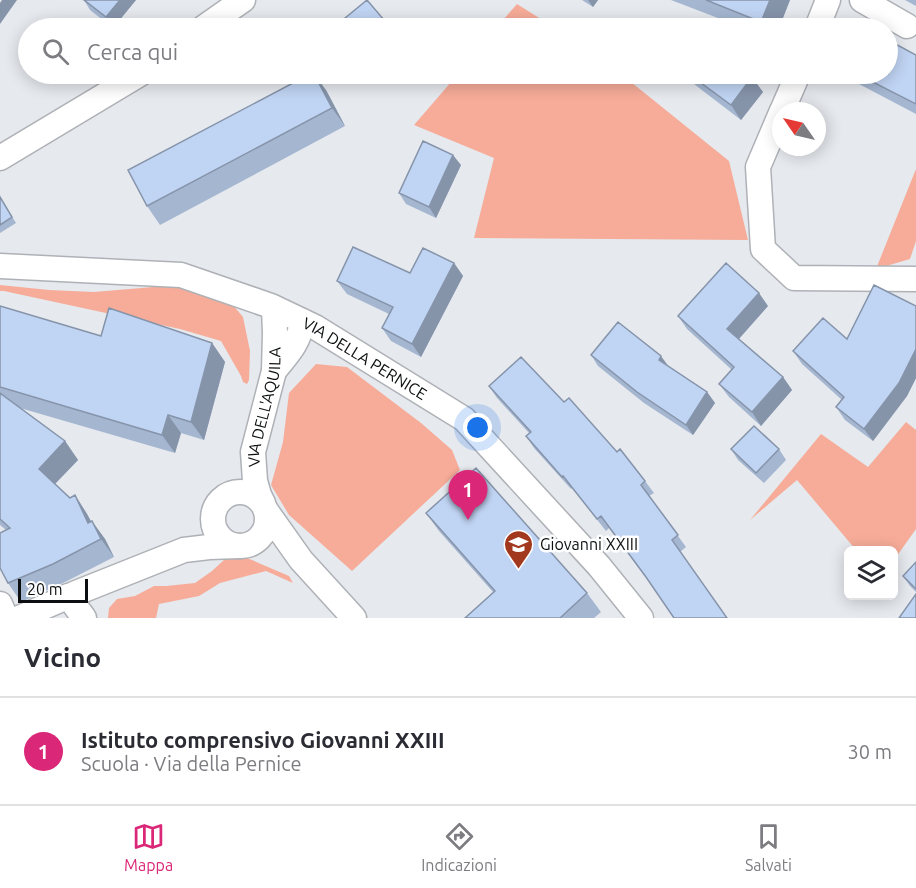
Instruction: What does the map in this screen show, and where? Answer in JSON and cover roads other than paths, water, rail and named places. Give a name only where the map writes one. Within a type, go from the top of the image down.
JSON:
[{"type":"street","points":[[217,18],[243,0]]},
{"type":"street","points":[[821,18],[828,0]]},
{"type":"street","points":[[862,0],[893,18]]},
{"type":"street","points":[[898,21],[907,26]]},
{"type":"street","points":[[0,158],[123,84]]},
{"type":"street","points":[[786,102],[794,84]]},
{"type":"street","points":[[772,135],[758,167],[763,249],[794,278],[916,279]]},
{"type":"street","name":"VIA DELLA PERNICE","points":[[0,266],[181,275],[271,306],[315,327],[464,419],[599,566],[642,618]]},
{"type":"street","name":"VIA DELL'AQUILA","points":[[274,308],[276,333],[274,371],[253,452],[255,481],[265,508],[301,560],[354,618]]},
{"type":"street","points":[[274,371],[297,340],[302,321]]},
{"type":"street","points":[[228,495],[253,452]]},
{"type":"street","points":[[19,618],[184,550],[246,545],[261,537],[266,530],[265,508],[250,494],[235,493],[221,500],[214,512],[214,528],[218,535],[231,545],[246,545],[274,551],[309,569]]},
{"type":"street","points":[[184,550],[213,519]]},
{"type":"street","points":[[68,596],[84,618]]},
{"type":"street","points":[[0,603],[6,618]]},
{"type":"place","name":"Istituto comprensivo Giovanni XXIII","points":[[468,520]]},
{"type":"place","name":"Giovanni XXIII","points":[[519,570]]}]
